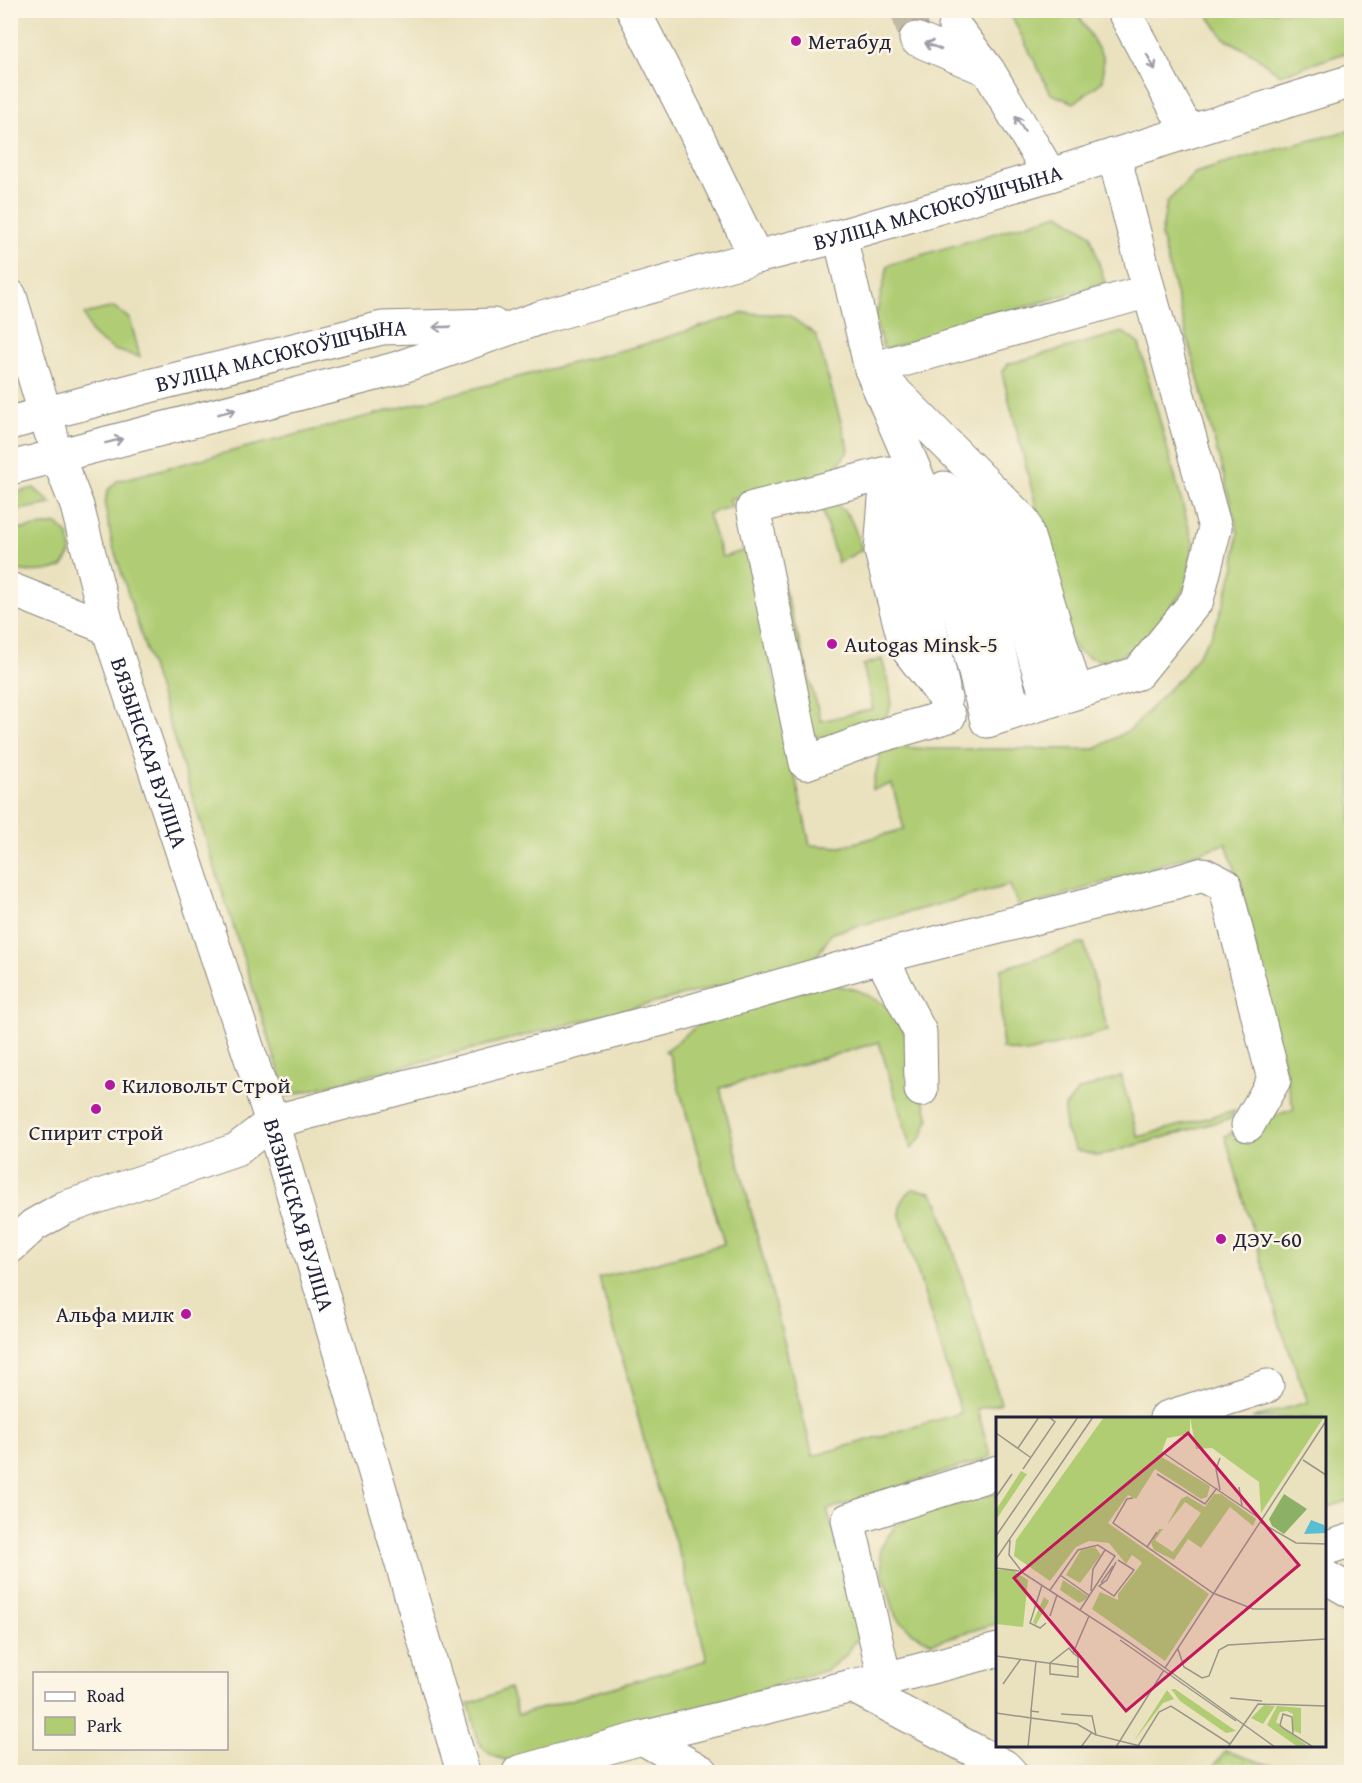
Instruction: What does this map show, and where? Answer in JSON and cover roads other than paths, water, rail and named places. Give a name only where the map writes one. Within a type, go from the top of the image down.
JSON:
[{"type":"main road","points":[[633,10],[756,257]]},
{"type":"main road","points":[[1123,10],[1188,132]]},
{"type":"main road","points":[[955,27],[988,70],[1050,175]]},
{"type":"main road","points":[[916,39],[988,70]]},
{"type":"main road","name":"ВУЛІЦА МАСЮКОЎШЧЫНА","points":[[10,468],[395,369],[573,308],[840,236],[1050,175],[1352,81]]},
{"type":"main road","points":[[840,236],[872,369],[887,473],[912,543],[947,707],[962,726],[1000,716],[1138,673],[1197,600],[1215,528],[1114,155]]},
{"type":"main road","points":[[872,369],[1149,291]]},
{"type":"main road","name":"ВЯЗЫНСКАЯ ВУЛІЦА","points":[[10,296],[57,455],[76,506],[108,628],[272,1122],[456,1771]]},
{"type":"main road","name":"ВУЛІЦА МАСЮКОЎШЧЫНА","points":[[10,423],[382,328],[522,324]]},
{"type":"main road","points":[[872,369],[994,523],[1062,696]]},
{"type":"main road","points":[[872,369],[939,527],[1000,716]]},
{"type":"main road","points":[[887,473],[753,508],[806,763],[947,707]]},
{"type":"main road","points":[[10,589],[108,628]]},
{"type":"main road","points":[[10,1247],[34,1225],[64,1208],[236,1150],[272,1122],[677,1015],[881,957],[1203,874],[1226,885],[1274,1080],[1248,1125]]},
{"type":"main road","points":[[881,957],[920,1032],[921,1090]]},
{"type":"main road","points":[[1172,1417],[1267,1386]]},
{"type":"main road","points":[[885,1680],[848,1520],[996,1473]]},
{"type":"main road","points":[[1326,1548],[1352,1540]]},
{"type":"main road","points":[[1326,1577],[1352,1592]]},
{"type":"main road","points":[[519,1773],[642,1738],[852,1686],[885,1680],[996,1651]]},
{"type":"main road","points":[[852,1686],[1004,1766],[1010,1773]]},
{"type":"main road","points":[[642,1738],[702,1773]]},
{"type":"tunnel","points":[[907,10],[916,39]]},
{"type":"place","name":"Метабуд","points":[[796,41]]},
{"type":"place","name":"Autogas Minsk-5","points":[[832,644]]},
{"type":"place","name":"Киловольт Строй","points":[[110,1085]]},
{"type":"place","name":"Спирит строй","points":[[96,1109]]},
{"type":"place","name":"ДЭУ-60","points":[[1221,1239]]},
{"type":"place","name":"Альфа милк","points":[[186,1314]]}]
